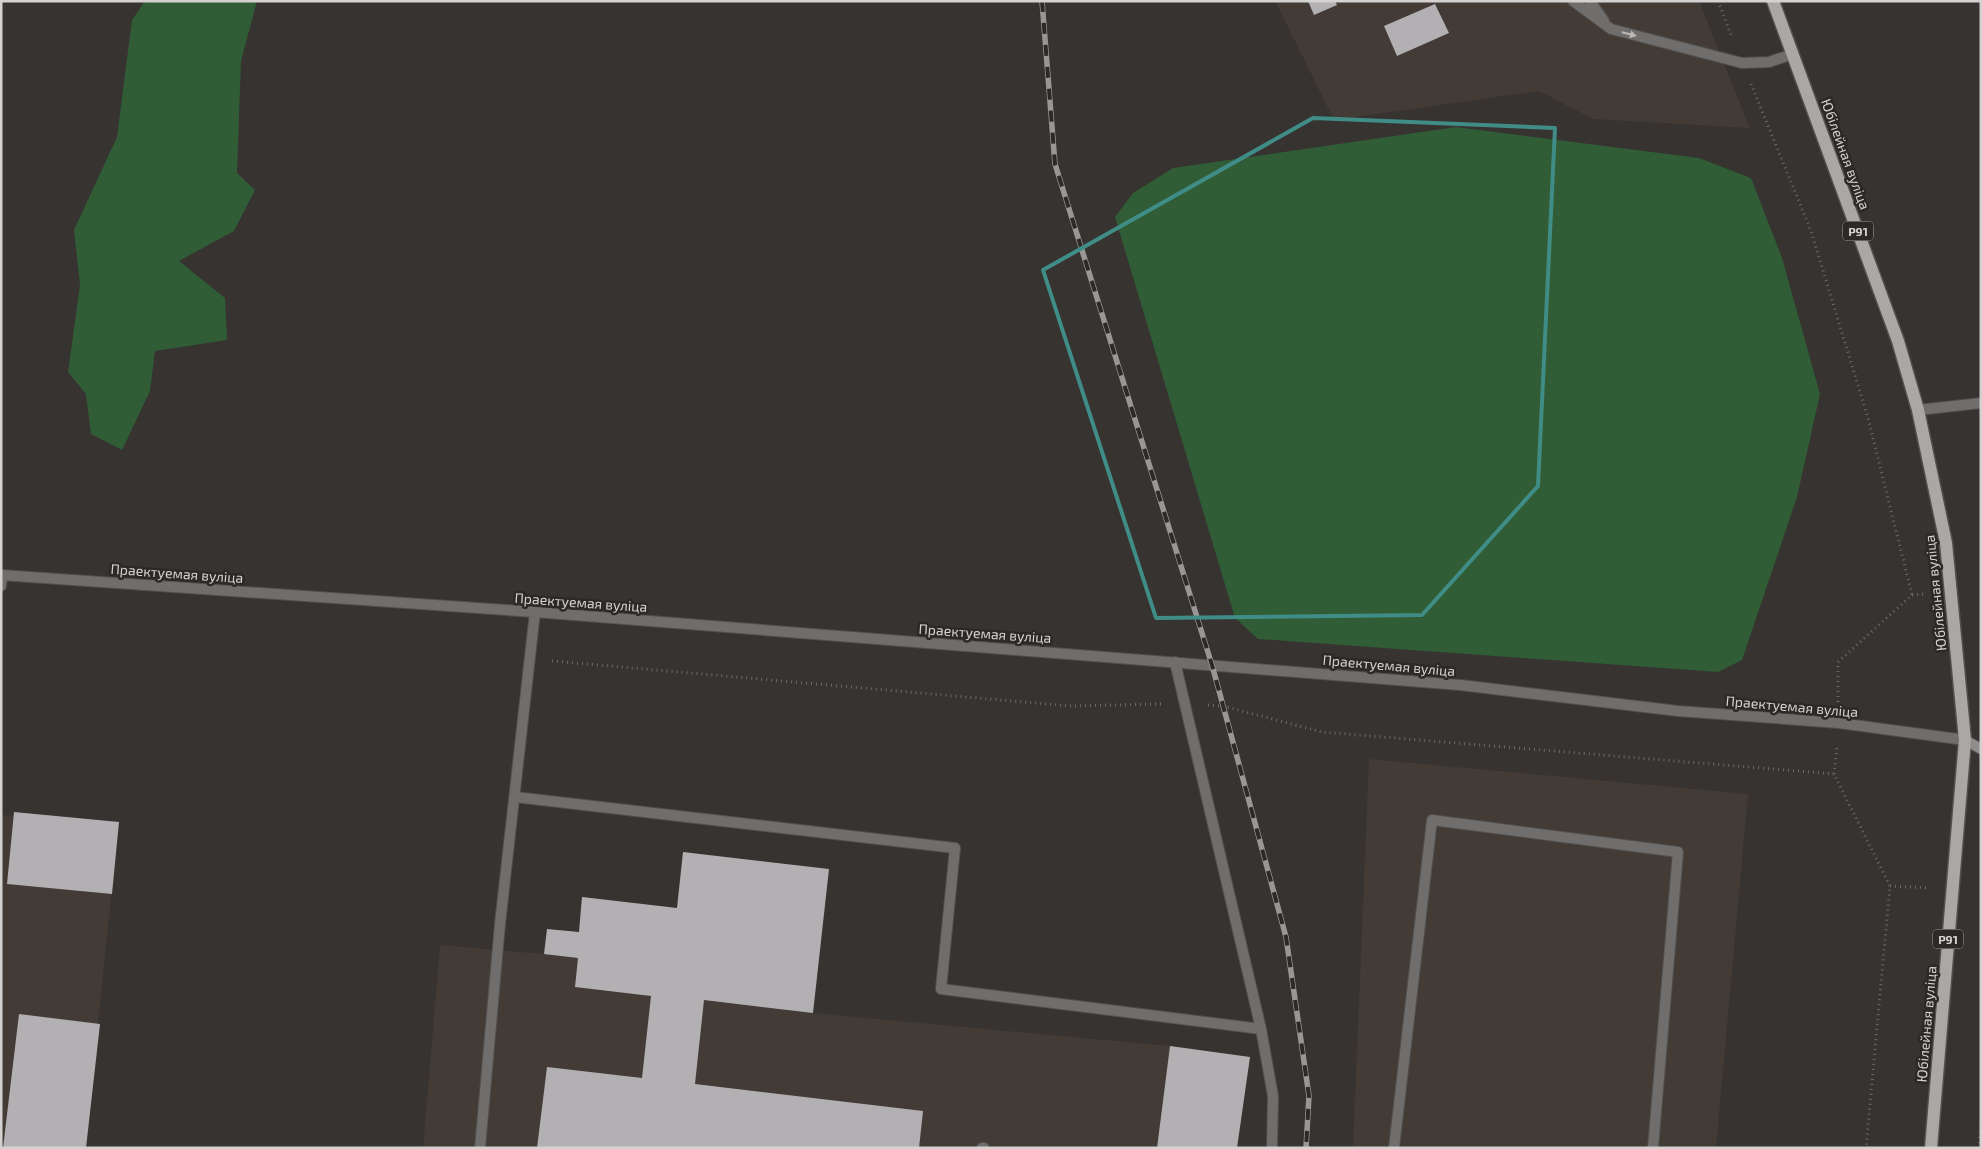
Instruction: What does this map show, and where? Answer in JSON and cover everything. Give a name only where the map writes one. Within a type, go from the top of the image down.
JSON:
[{"type":"main road","name":"Юбілейная вуліца","points":[[1774,1],[1898,341],[1918,410],[1946,543],[1964,740],[1931,1148]]},
{"type":"street","points":[[1573,1],[1611,29],[1742,62],[1768,62],[1793,54]]},
{"type":"street","points":[[1590,1],[1611,29]]},
{"type":"street","points":[[1918,410],[1981,403]]},
{"type":"street","name":"Праектуемая вуліца","points":[[2,578],[535,612],[1460,685],[1678,711],[1838,723],[1964,740]]},
{"type":"street","points":[[480,1148],[498,942],[535,612]]},
{"type":"street","points":[[1175,662],[1261,1029],[1273,1096],[1272,1148]]},
{"type":"street","points":[[1964,740],[1981,749]]},
{"type":"street","points":[[514,797],[955,848],[941,989],[1261,1029]]},
{"type":"street","points":[[1394,1148],[1432,820],[1678,852],[1653,1148]]},
{"type":"path","points":[[1718,1],[1812,231],[1868,418],[1912,595]]},
{"type":"path","points":[[1866,1148],[1890,886],[1834,774],[1838,723],[1838,662],[1912,595],[1951,591]]},
{"type":"path","points":[[530,659],[1070,706],[1184,703],[1223,706],[1322,732],[1834,774]]},
{"type":"path","points":[[1979,1148],[1981,1124]]},
{"type":"highlighted area","points":[[1313,118],[1555,128],[1538,486],[1422,615],[1156,618],[1043,270]]},
{"type":"shaded area","points":[[1275,1],[1699,1],[1750,128],[1593,119],[1539,91],[1334,120]]},
{"type":"shaded area","points":[[1369,759],[1748,794],[1716,1148],[1353,1148]]},
{"type":"shaded area","points":[[1,815],[119,822],[85,1148],[1,1148]]},
{"type":"shaded area","points":[[683,852],[813,1013],[1170,1046],[1250,1057],[1237,1148],[423,1148],[440,945],[544,954],[547,929],[579,932],[582,897],[677,908]]},
{"type":"green space","points":[[145,1],[257,1],[241,61],[237,173],[255,190],[234,231],[179,261],[225,298],[227,340],[155,351],[150,391],[122,450],[91,434],[86,394],[68,372],[80,285],[74,230],[117,137],[132,20]]},
{"type":"green space","points":[[1456,127],[1699,158],[1751,178],[1782,258],[1820,394],[1797,497],[1742,660],[1718,672],[1258,639],[1235,618],[1115,217],[1133,193],[1173,168]]},
{"type":"building","points":[[1308,1],[1335,1],[1337,5],[1314,15]]},
{"type":"building","points":[[1435,4],[1449,33],[1397,56],[1384,26]]},
{"type":"building","points":[[14,812],[119,822],[112,894],[7,884]]},
{"type":"building","points":[[683,852],[829,869],[813,1013],[704,1000],[695,1084],[923,1111],[919,1148],[537,1148],[547,1067],[642,1078],[651,996],[575,987],[578,958],[544,954],[547,929],[579,932],[582,897],[677,908]]},
{"type":"building","points":[[19,1014],[100,1024],[86,1148],[3,1148]]},
{"type":"building","points":[[1170,1046],[1250,1057],[1237,1148],[1157,1148]]},
{"type":"railway","points":[[1042,1],[1055,164],[1212,665],[1286,937],[1309,1096],[1306,1148]]}]
